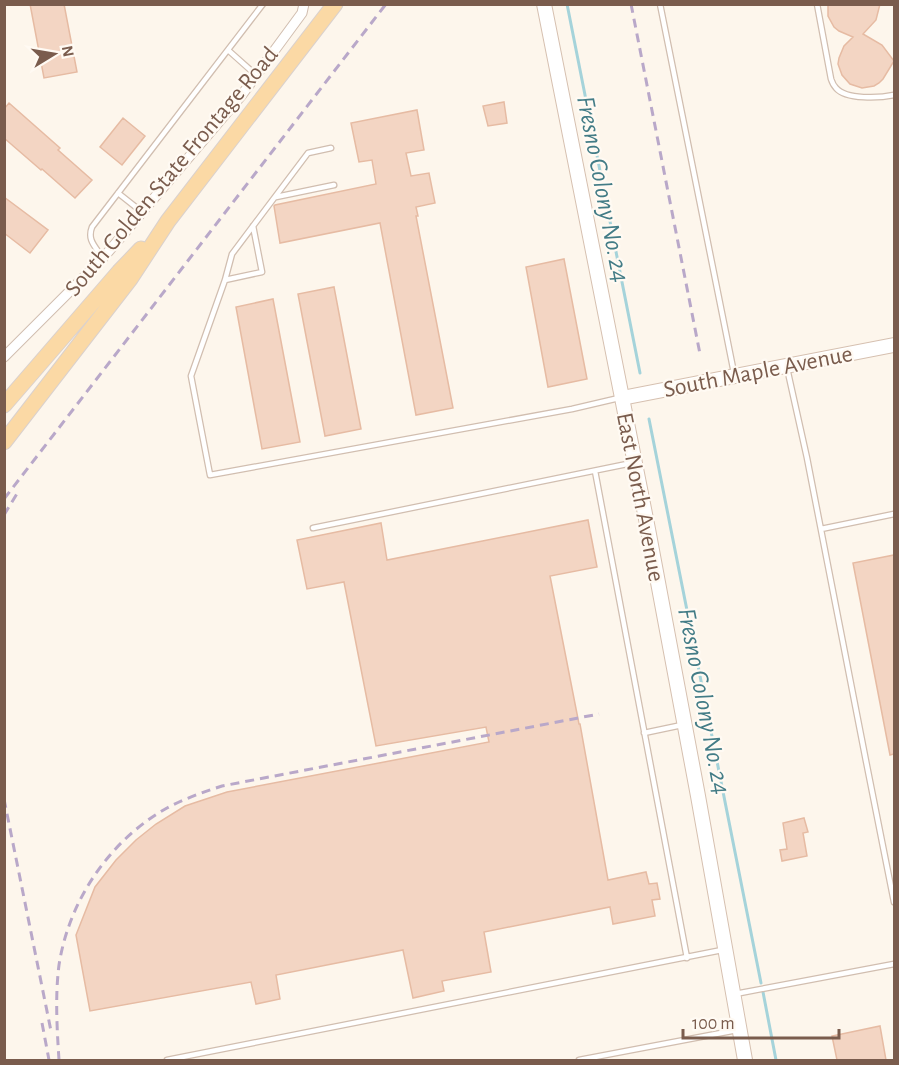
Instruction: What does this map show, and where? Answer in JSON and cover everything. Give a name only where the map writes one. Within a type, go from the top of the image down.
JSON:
[{"type":"main road","points":[[4,442],[130,279],[168,221],[335,5]]},
{"type":"main road","points":[[4,405],[119,272],[168,221]]},
{"type":"street","name":"South Golden State Frontage Road","points":[[4,357],[103,258],[241,96],[302,13],[304,4]]},
{"type":"street","name":"East North Avenue","points":[[544,4],[685,724],[746,1060]]},
{"type":"street","name":"South Maple Avenue","points":[[621,398],[894,345]]},
{"type":"lane","points":[[103,258],[91,241],[89,234],[92,226],[263,4]]},
{"type":"lane","points":[[660,4],[735,376]]},
{"type":"lane","points":[[817,4],[831,79],[837,90],[853,96],[894,95]]},
{"type":"lane","points":[[228,50],[256,75]]},
{"type":"lane","points":[[331,148],[308,153],[232,254],[191,376],[210,475],[621,398]]},
{"type":"lane","points":[[276,197],[334,185]]},
{"type":"lane","points":[[118,193],[142,212]]},
{"type":"lane","points":[[225,280],[262,272],[253,226]]},
{"type":"lane","points":[[786,366],[807,458],[894,902]]},
{"type":"lane","points":[[313,528],[635,463]]},
{"type":"lane","points":[[595,471],[687,957]]},
{"type":"lane","points":[[821,529],[894,514]]},
{"type":"lane","points":[[644,733],[685,724]]},
{"type":"lane","points":[[167,1060],[725,950]]},
{"type":"lane","points":[[733,995],[894,964]]},
{"type":"lane","points":[[579,1060],[739,1030]]},
{"type":"building","points":[[30,4],[64,4],[77,72],[44,78]]},
{"type":"building","points":[[828,4],[880,4],[876,20],[863,34],[882,45],[894,61],[879,83],[862,88],[850,84],[842,75],[838,64],[839,58],[844,46],[853,37],[834,27],[828,16]]},
{"type":"building","points":[[504,102],[507,123],[488,126],[483,106]]},
{"type":"building","points":[[9,103],[92,180],[75,198],[4,138],[4,109]]},
{"type":"building","points":[[417,110],[424,150],[406,153],[411,176],[429,173],[435,203],[416,207],[418,216],[416,216],[453,408],[416,415],[380,223],[280,243],[274,206],[376,184],[372,160],[359,162],[351,123]]},
{"type":"building","points":[[123,118],[145,136],[122,165],[100,147]]},
{"type":"building","points":[[4,197],[48,230],[30,253],[4,233]]},
{"type":"building","points":[[564,259],[587,379],[548,387],[526,267]]},
{"type":"building","points":[[334,287],[361,429],[325,436],[298,294]]},
{"type":"building","points":[[273,299],[300,442],[262,449],[236,307]]},
{"type":"building","points":[[588,520],[597,567],[550,576],[608,880],[646,872],[649,884],[657,883],[660,899],[652,900],[655,916],[613,924],[610,907],[484,932],[491,972],[442,981],[444,991],[413,998],[403,950],[276,975],[280,999],[256,1004],[251,982],[90,1011],[76,935],[95,887],[116,860],[156,824],[185,806],[227,792],[489,742],[486,727],[376,746],[344,582],[307,589],[297,540],[381,523],[387,560]]},
{"type":"building","points":[[894,555],[894,754],[890,755],[853,563]]},
{"type":"building","points":[[804,818],[808,832],[803,833],[807,856],[782,861],[780,850],[787,849],[783,823]]},
{"type":"building","points":[[880,1026],[886,1060],[837,1060],[832,1036]]},
{"type":"waterway","name":"Fresno Colony No. 24","points":[[567,4],[640,373]]},
{"type":"waterway","name":"Fresno Colony No. 24","points":[[649,419],[761,983]]},
{"type":"waterway","name":"Fresno Colony No. 24","points":[[763,992],[776,1060]]},
{"type":"railway","points":[[4,499],[386,4]]},
{"type":"railway","points":[[631,4],[700,354]]},
{"type":"railway","points":[[4,515],[18,492]]},
{"type":"railway","points":[[59,1060],[57,1012],[59,965],[72,918],[95,874],[127,837],[146,821],[167,808],[222,786],[599,714]]},
{"type":"railway","points":[[4,799],[51,1031]]},
{"type":"railway","points":[[42,1023],[49,1060]]}]
